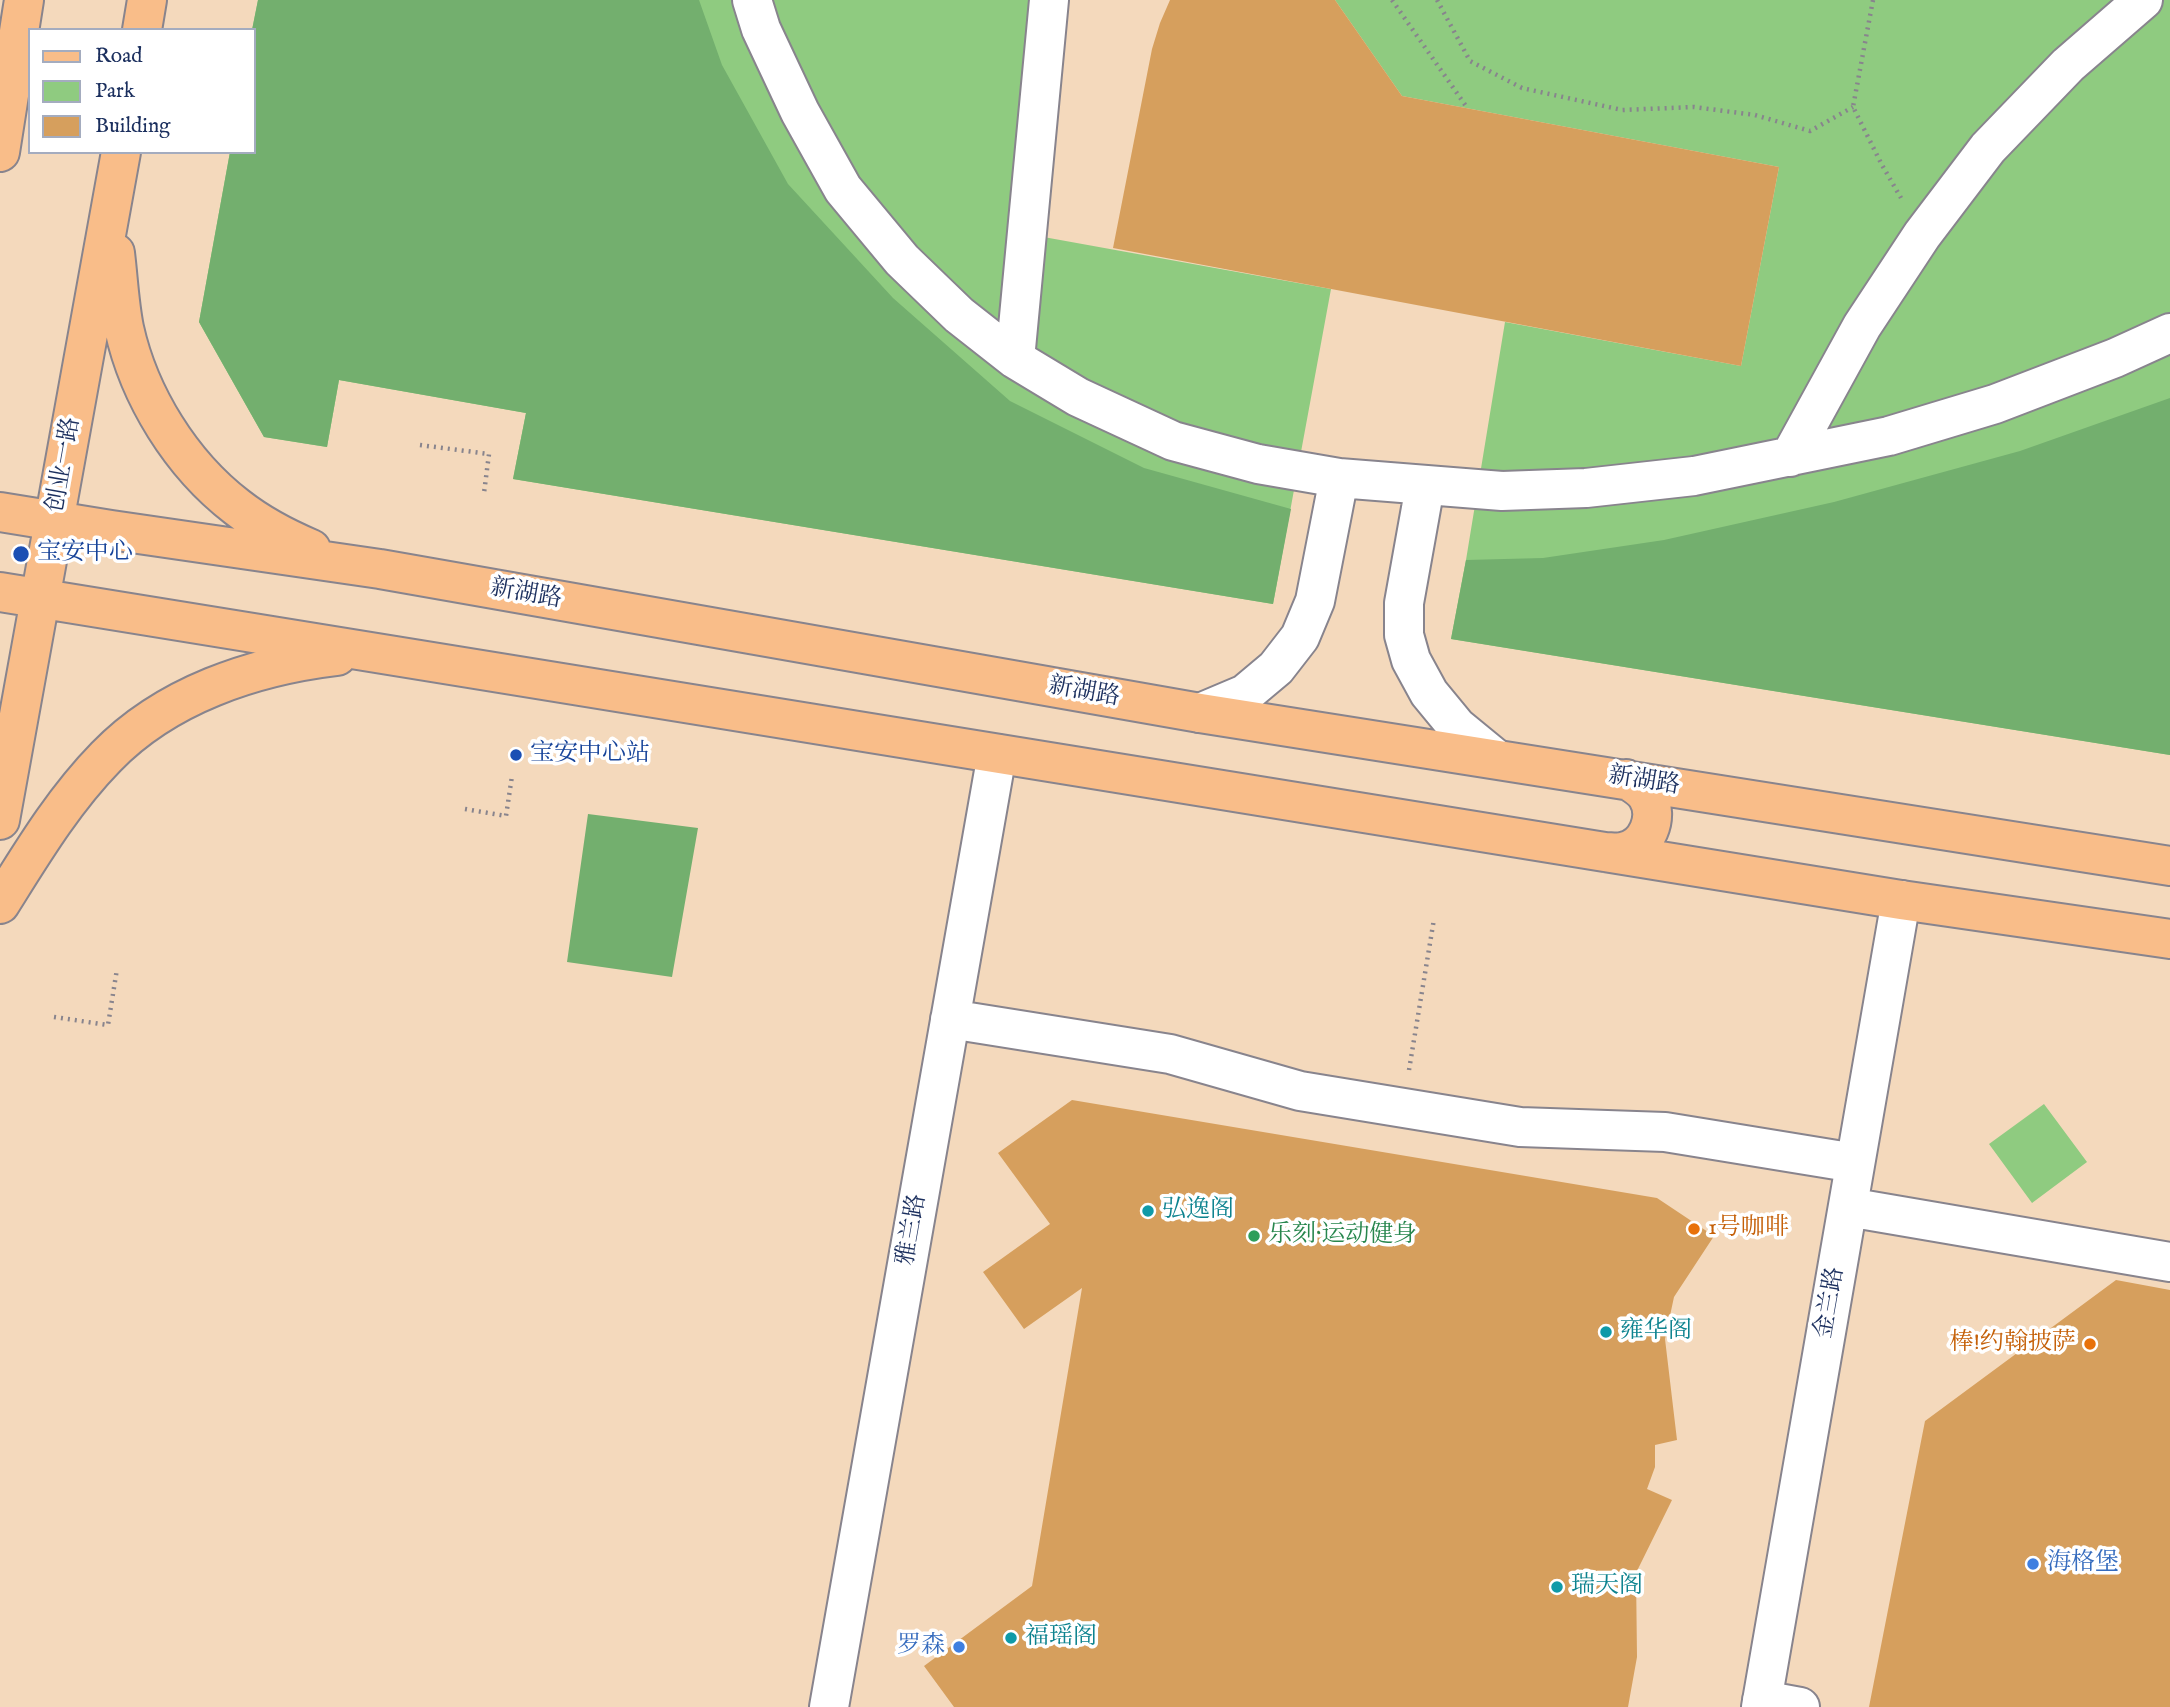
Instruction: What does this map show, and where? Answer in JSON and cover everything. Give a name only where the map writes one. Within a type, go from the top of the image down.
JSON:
[{"type":"main road","points":[[0,152],[24,0]]},
{"type":"main road","points":[[142,28],[147,0]]},
{"type":"main road","name":"创业一路","points":[[0,820],[121,154]]},
{"type":"main road","points":[[111,214],[124,328],[140,380],[165,428],[197,470],[236,506],[280,536],[329,557],[380,569]]},
{"type":"main road","name":"新湖路","points":[[0,512],[380,569],[1200,713],[2170,866]]},
{"type":"main road","points":[[0,592],[1901,900],[2170,939]]},
{"type":"main road","points":[[0,904],[41,838],[73,794],[107,756],[162,712],[201,692],[250,674],[304,660],[368,651]]},
{"type":"main road","points":[[1605,852],[1631,849],[1646,836],[1653,817],[1648,797],[1626,779]]},
{"type":"street","points":[[752,0],[761,29],[800,112],[843,189],[902,260],[959,315],[1016,359],[1078,397],[1173,441],[1258,464],[1339,478],[1502,491],[1586,488],[1694,476],[1889,436],[1995,404],[2115,358],[2170,333]]},
{"type":"street","points":[[1016,359],[1049,0]]},
{"type":"street","points":[[1790,457],[1862,326],[1922,235],[1989,148],[2068,65],[2143,0]]},
{"type":"street","points":[[1200,713],[1245,694],[1276,668],[1300,637],[1315,601],[1339,478]]},
{"type":"street","points":[[1425,486],[1404,603],[1404,635],[1411,660],[1429,693],[1457,727],[1496,759]]},
{"type":"street","name":"雅兰路","points":[[829,1707],[997,754]]},
{"type":"street","name":"金兰路","points":[[1761,1703],[1901,900]]},
{"type":"street","points":[[950,1019],[1170,1054],[1300,1091],[1520,1127],[1665,1132],[1855,1163]]},
{"type":"street","points":[[1848,1207],[2170,1262]]},
{"type":"street","points":[[1761,1703],[1800,1707]]},
{"type":"path","points":[[1392,0],[1468,109]]},
{"type":"path","points":[[1437,0],[1470,61],[1522,88],[1622,110],[1694,107],[1755,115],[1810,131],[1853,107]]},
{"type":"path","points":[[1873,0],[1853,107],[1922,235]]},
{"type":"path","points":[[420,445],[489,454],[484,493]]},
{"type":"path","points":[[465,809],[506,816],[512,776]]},
{"type":"path","points":[[1403,1107],[1434,919]]},
{"type":"path","points":[[54,1017],[108,1025],[117,969]]},
{"type":"green space","points":[[258,0],[1049,0],[1027,234],[1331,289],[1273,604],[513,479],[526,413],[339,380],[327,447],[264,437],[199,322],[230,154],[256,154],[256,28],[252,28]]},
{"type":"green space","points":[[258,0],[699,0],[722,65],[788,184],[893,298],[1010,401],[1144,468],[1291,509],[1273,604],[513,479],[526,413],[339,380],[327,447],[264,437],[199,322],[230,154],[256,154],[256,28],[252,28]]},
{"type":"green space","points":[[1335,0],[2170,0],[2170,755],[1451,639],[1505,322],[1741,366],[1779,167],[1402,96]]},
{"type":"green space","points":[[2170,398],[2170,755],[1451,639],[1466,560],[1543,558],[1664,540],[1834,502],[2020,451]]},
{"type":"green space","points":[[588,814],[698,828],[672,977],[567,962]]},
{"type":"green space","points":[[2044,1104],[2087,1162],[2032,1203],[1989,1144]]},
{"type":"building","points":[[1170,0],[1335,0],[1402,96],[1779,167],[1741,366],[1113,248],[1152,49]]},
{"type":"building","points":[[1072,1100],[1657,1198],[1714,1236],[1674,1297],[1665,1339],[1677,1440],[1655,1445],[1655,1467],[1647,1489],[1672,1500],[1636,1573],[1637,1657],[1628,1707],[954,1707],[924,1666],[1032,1586],[1082,1288],[1024,1329],[983,1272],[1050,1224],[998,1153]]},
{"type":"building","name":"海格堡","points":[[2116,1280],[2170,1290],[2170,1707],[1869,1707],[1925,1421]]},
{"type":"place","name":"宝安中心","points":[[21,554]]},
{"type":"place","name":"宝安中心站","points":[[516,755]]},
{"type":"place","name":"弘逸阁","points":[[1148,1211]]},
{"type":"place","name":"1号咖啡","points":[[1694,1229]]},
{"type":"place","name":"乐刻·运动健身","points":[[1254,1236]]},
{"type":"place","name":"雍华阁","points":[[1606,1332]]},
{"type":"place","name":"棒!约翰披萨","points":[[2090,1344]]},
{"type":"place","name":"海格堡","points":[[2033,1564]]},
{"type":"place","name":"瑞天阁","points":[[1557,1587]]},
{"type":"place","name":"福瑶阁","points":[[1011,1638]]},
{"type":"place","name":"罗森","points":[[959,1647]]}]
